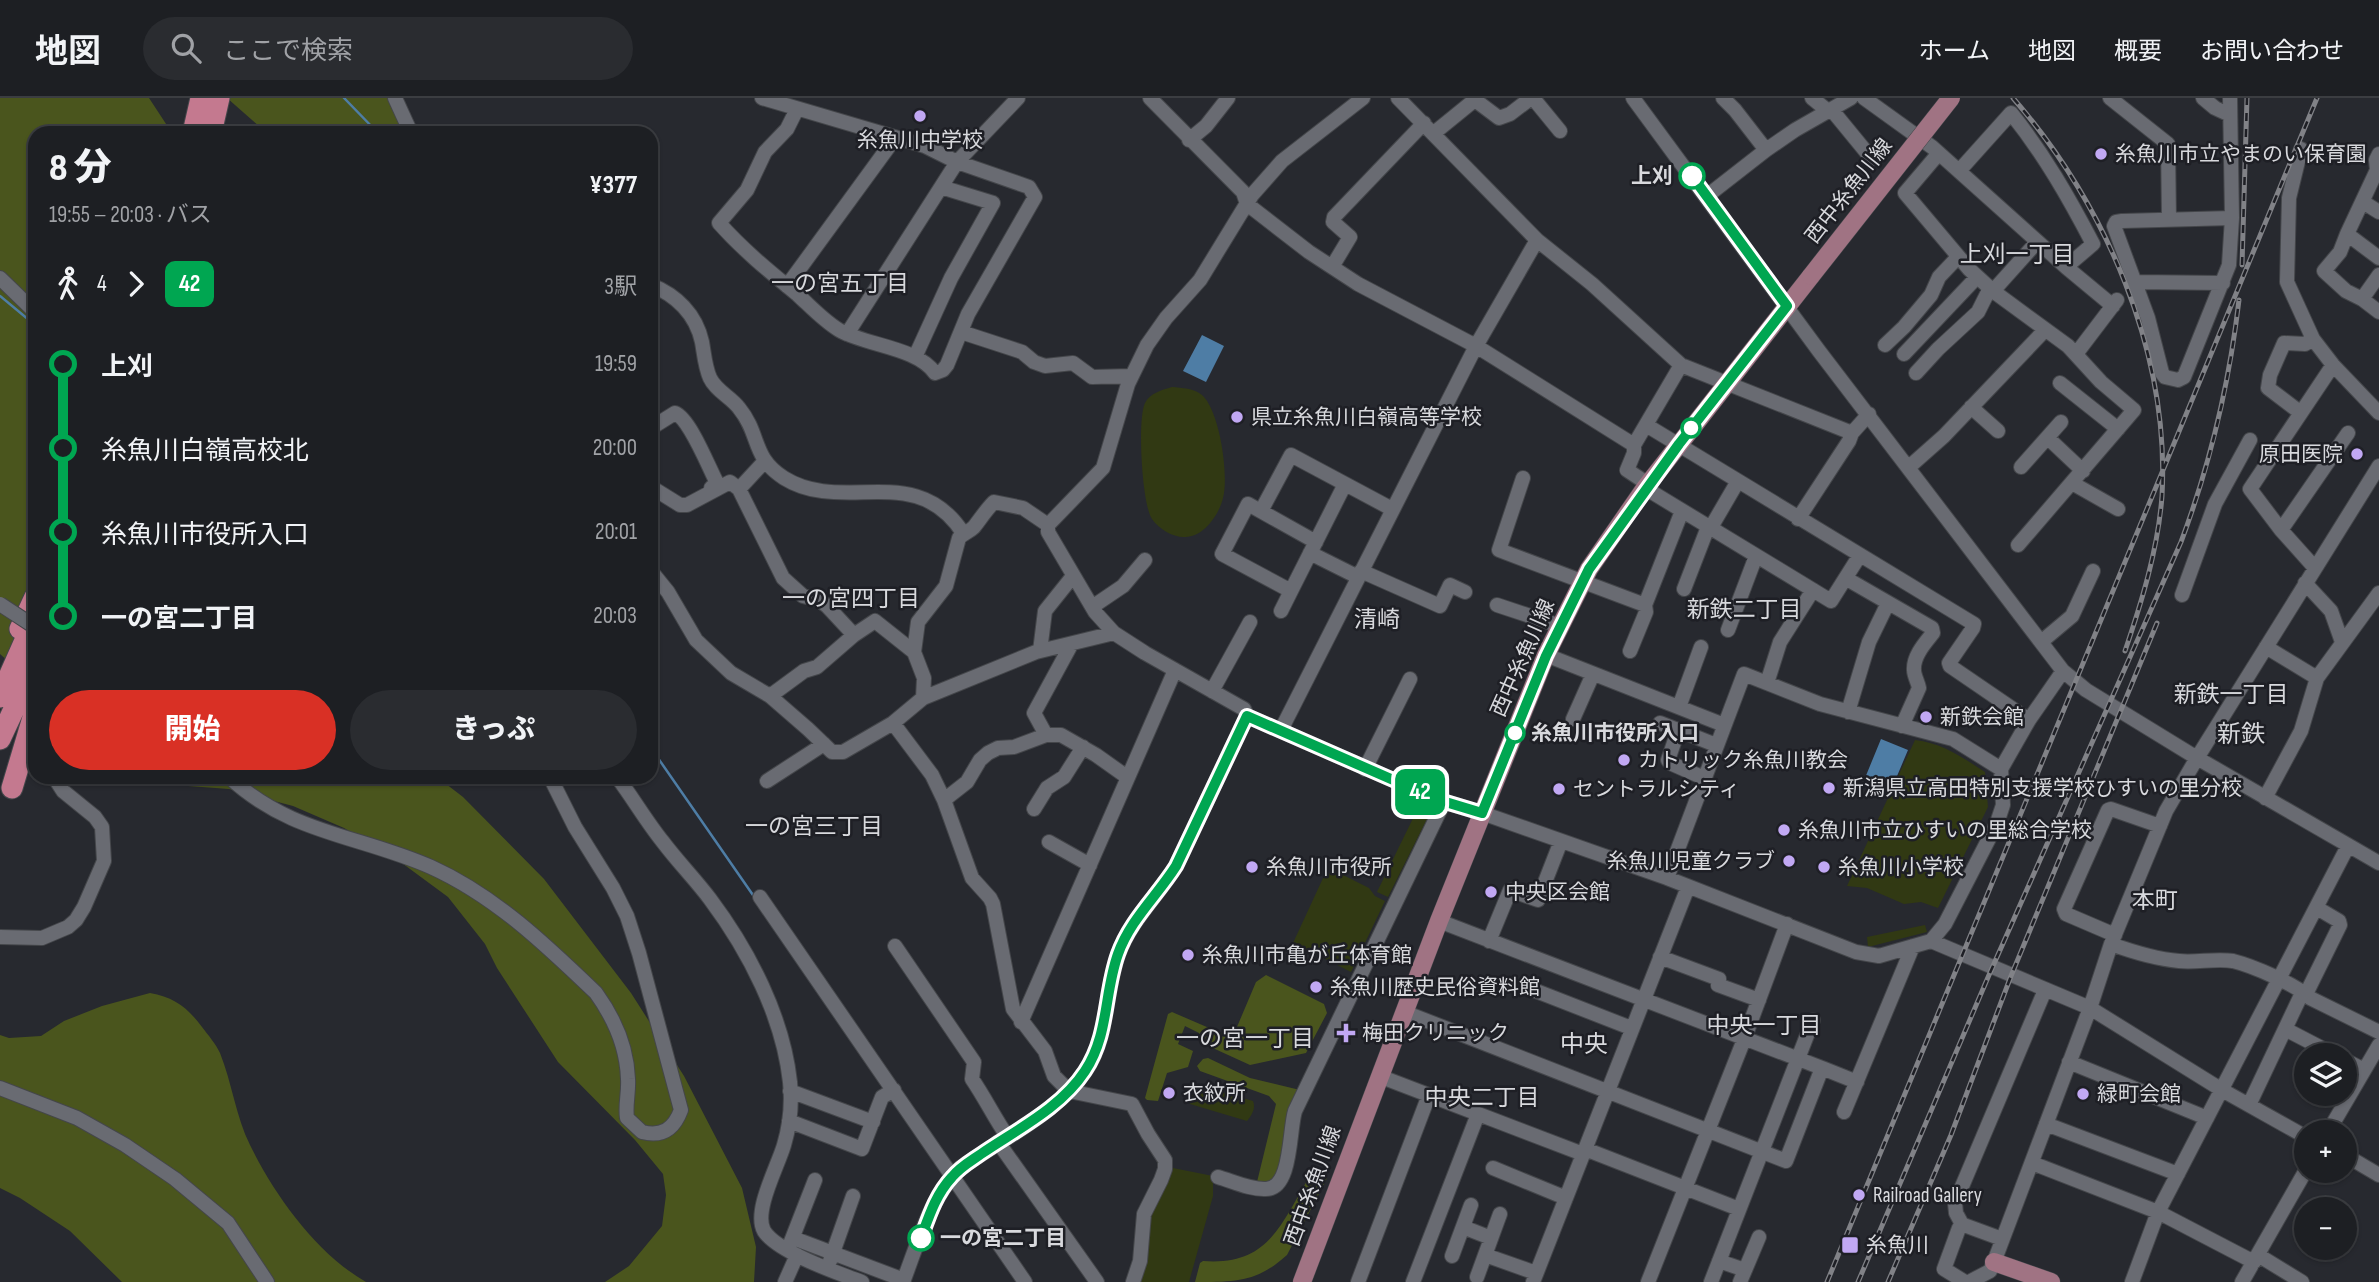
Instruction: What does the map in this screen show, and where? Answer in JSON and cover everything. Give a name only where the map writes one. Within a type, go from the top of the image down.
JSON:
[{"type":"highway","points":[[194,126],[201,98]]},
{"type":"highway","points":[[213,126],[219,98]]},
{"type":"highway","points":[[0,668],[28,611]]},
{"type":"highway","points":[[0,697],[28,634]]},
{"type":"highway","points":[[0,739],[28,679]]},
{"type":"highway","points":[[12,788],[28,734]]},
{"type":"main road","name":"西中糸魚川線","points":[[1302,1282],[1482,813],[1546,656],[1583,581],[1647,486],[1679,444],[1951,98]]},
{"type":"main road","points":[[1994,1262],[2052,1282]]},
{"type":"street","points":[[395,98],[408,126]]},
{"type":"street","points":[[762,98],[925,146],[957,162],[1029,187],[1035,198],[968,314],[943,370],[935,373],[928,363],[915,357],[837,329],[739,246],[719,223],[747,190],[765,152],[787,129],[797,109]]},
{"type":"street","points":[[847,334],[957,162],[1018,98]]},
{"type":"street","points":[[1150,98],[1243,192],[1247,204],[1332,267],[1380,296],[1476,346],[1634,445]]},
{"type":"street","points":[[1189,140],[1206,126],[1228,98]]},
{"type":"street","points":[[1363,98],[1282,161],[1247,204],[1200,280],[1156,331],[1131,376],[1103,468],[1048,525],[1048,532],[1073,576],[1092,607],[1114,633],[1244,709],[1247,716],[1444,802],[1667,878],[1870,956],[1886,955],[1931,942],[2090,1008],[2221,1090],[2294,1130]]},
{"type":"street","points":[[1398,98],[1537,240],[1592,284],[1681,365],[1852,433]]},
{"type":"street","points":[[1332,267],[1350,237],[1333,222],[1334,217],[1429,128],[1476,99],[1499,118],[1510,114],[1532,98],[1560,131]]},
{"type":"street","points":[[1633,98],[1819,351],[2063,671],[2086,690],[2197,758],[2379,863]]},
{"type":"street","points":[[1723,98],[1766,150]]},
{"type":"street","points":[[1812,98],[1830,110],[1872,159]]},
{"type":"street","points":[[1707,196],[1766,150],[1851,98]]},
{"type":"street","points":[[1864,98],[1939,153],[2066,267],[2115,302],[2076,354]]},
{"type":"street","points":[[2110,98],[2168,144],[2169,220]]},
{"type":"street","points":[[2203,98],[2230,115]]},
{"type":"street","points":[[2230,98],[2232,218],[2230,265],[2184,377],[2178,380],[2165,376],[2148,317],[2114,226],[2122,220],[2232,218]]},
{"type":"street","points":[[1959,171],[2011,113],[2036,144],[2069,197],[2093,244],[2066,267]]},
{"type":"street","points":[[787,286],[895,138]]},
{"type":"street","points":[[2301,149],[2289,198],[2287,282],[2313,339],[2333,365],[2379,413]]},
{"type":"street","points":[[1939,153],[1905,193],[1977,276],[2068,346],[2101,382],[2134,410],[2018,545]]},
{"type":"street","points":[[2379,154],[2376,160],[2378,171],[2340,252],[2324,271],[2346,291],[2379,312]]},
{"type":"street","points":[[915,357],[951,278],[993,203],[941,187]]},
{"type":"street","points":[[2363,202],[2379,212]]},
{"type":"street","points":[[2347,234],[2379,258]]},
{"type":"street","points":[[1281,730],[1476,346],[1537,240]]},
{"type":"street","points":[[1916,373],[1978,313],[1992,290],[2037,242]]},
{"type":"street","points":[[1885,345],[1931,295],[1939,277],[1958,257]]},
{"type":"street","points":[[2362,299],[2379,275]]},
{"type":"street","points":[[1904,354],[1977,276]]},
{"type":"street","points":[[0,278],[28,305]]},
{"type":"street","points":[[2136,282],[2223,283]]},
{"type":"street","points":[[658,288],[667,291],[684,306],[695,322],[709,376],[738,406],[749,422],[764,462],[785,479],[825,492],[898,492],[916,496],[941,508],[963,533]]},
{"type":"street","points":[[1909,467],[1944,436],[2045,330]]},
{"type":"street","points":[[961,332],[1022,352],[1034,362],[1045,366],[1073,363],[1092,377],[1131,376]]},
{"type":"street","points":[[2301,413],[2268,388],[2270,375],[2284,343],[2305,344],[2313,339]]},
{"type":"street","points":[[1681,365],[1634,445],[1627,471],[1682,511],[1828,600],[1834,600],[1860,555]]},
{"type":"street","points":[[2250,489],[2333,365]]},
{"type":"street","points":[[2060,383],[2118,429]]},
{"type":"street","points":[[1971,407],[1998,431]]},
{"type":"street","points":[[658,423],[674,413],[682,415],[717,483],[711,491]]},
{"type":"street","points":[[1798,519],[1852,433],[1869,414]]},
{"type":"street","points":[[2021,467],[2061,422]]},
{"type":"street","points":[[1646,425],[1974,624],[1949,663],[1950,666],[2029,720]]},
{"type":"street","points":[[2281,530],[2348,433]]},
{"type":"street","points":[[2048,438],[2083,471]]},
{"type":"street","points":[[2182,595],[2215,504],[2250,440]]},
{"type":"street","points":[[1261,511],[1291,455],[1392,509]]},
{"type":"street","points":[[739,489],[764,462]]},
{"type":"street","points":[[1963,1226],[1959,1228],[1944,1269],[1967,1282],[1990,1271],[1994,1262],[2090,1008],[2113,939],[2160,826],[2197,758],[2379,466]]},
{"type":"street","points":[[2233,474],[2250,489],[2281,530],[2315,568]]},
{"type":"street","points":[[1523,478],[1499,550],[1645,605]]},
{"type":"street","points":[[1684,589],[1709,528],[1738,481]]},
{"type":"street","points":[[658,491],[680,505],[687,505],[730,482],[739,489],[783,578],[803,596],[819,600],[827,606],[854,635]]},
{"type":"street","points":[[2073,483],[2118,509]]},
{"type":"street","points":[[1281,611],[1345,484]]},
{"type":"street","points":[[923,698],[924,678],[914,652],[918,622],[946,586],[956,544],[963,533],[971,531],[984,511],[994,502],[1023,508],[1048,525]]},
{"type":"street","points":[[1291,592],[1222,555],[1248,504],[1359,574],[1440,606],[1450,585],[1465,592]]},
{"type":"street","points":[[1630,651],[1682,511]]},
{"type":"street","points":[[1728,630],[1756,556]]},
{"type":"street","points":[[1092,607],[1122,586],[1145,560]]},
{"type":"street","points":[[2041,642],[2072,616],[2093,571]]},
{"type":"street","points":[[1040,651],[1045,611],[1073,576]]},
{"type":"street","points":[[1847,579],[1932,628],[1933,633],[1915,663],[1914,671],[1919,688],[1902,726]]},
{"type":"street","points":[[658,580],[696,639],[731,673],[770,696],[832,752],[843,752],[893,723],[923,698],[1040,651],[1114,633]]},
{"type":"street","points":[[2305,583],[2331,611],[2342,642]]},
{"type":"street","points":[[1767,683],[1780,642],[1813,590]]},
{"type":"street","points":[[2265,798],[2301,732],[2317,678],[2379,593]]},
{"type":"street","points":[[1849,712],[1869,642],[1888,603]]},
{"type":"street","points":[[0,604],[28,622]]},
{"type":"street","points":[[1497,605],[1560,626]]},
{"type":"street","points":[[770,696],[804,671],[817,667],[854,635],[876,621],[914,652]]},
{"type":"street","points":[[1212,691],[1250,622]]},
{"type":"street","points":[[1046,735],[1034,713],[1071,645]]},
{"type":"street","points":[[1679,707],[1701,647]]},
{"type":"street","points":[[2266,647],[2317,678]]},
{"type":"street","points":[[1546,656],[1724,725]]},
{"type":"street","points":[[1021,1022],[1175,670]]},
{"type":"street","points":[[1931,942],[1945,924],[1997,823],[2003,805],[2001,769],[2029,720],[2063,671]]},
{"type":"street","points":[[1573,719],[1593,674]]},
{"type":"street","points":[[1667,878],[1744,674],[1849,712],[1953,739],[2001,769]]},
{"type":"street","points":[[1365,769],[1410,679]]},
{"type":"street","points":[[793,1247],[832,1253],[903,1281],[937,1196],[953,1175],[1069,1091],[1083,1074],[1098,1044],[1106,1018],[1114,968],[1129,930],[1176,866],[1247,716]]},
{"type":"street","points":[[893,723],[932,775],[944,800],[972,878],[993,904],[1013,1009],[1039,1041],[1054,1076],[1069,1091],[1132,1104],[1165,1160],[1161,1180],[1144,1214],[1140,1261],[1133,1282]]},
{"type":"street","points":[[1660,723],[1716,746]]},
{"type":"street","points":[[1678,731],[1668,760],[1704,778]]},
{"type":"street","points":[[944,800],[967,782],[988,753],[1046,735],[1061,735],[1127,776]]},
{"type":"street","points":[[766,781],[824,744]]},
{"type":"street","points":[[1034,809],[1047,788],[1064,777],[1083,747]]},
{"type":"street","points":[[0,937],[42,938],[68,927],[84,907],[104,860],[102,827],[95,817],[63,791],[58,784]]},
{"type":"street","points":[[237,784],[253,797],[305,826],[393,852],[453,878],[502,910],[537,938],[596,993],[603,1003],[617,1030],[626,1059],[627,1118],[642,1132],[661,1133],[670,1129],[677,1121],[681,1110],[639,953],[627,916],[613,888],[575,827],[554,784]]},
{"type":"street","points":[[622,784],[664,844],[712,902],[744,953],[768,1003],[782,1041],[790,1091],[789,1121],[785,1143],[761,1214],[765,1233],[853,1280]]},
{"type":"street","points":[[1218,1177],[1265,1190],[1280,1182],[1295,1111],[1444,802]]},
{"type":"street","points":[[2160,826],[2108,810],[2064,909],[2066,914],[2156,958],[2179,961],[2233,961],[2280,979],[2310,998],[2379,1032]]},
{"type":"street","points":[[1489,940],[1510,890],[1538,900],[1561,841]]},
{"type":"street","points":[[1049,842],[1090,865]]},
{"type":"street","points":[[2132,1282],[2158,1212],[2348,846]]},
{"type":"street","points":[[1485,1255],[1535,1278],[1688,887]]},
{"type":"street","points":[[760,897],[1025,1282]]},
{"type":"street","points":[[2249,1105],[2285,1029],[2340,925],[2339,921],[2317,908]]},
{"type":"street","points":[[1439,921],[1857,1082]]},
{"type":"street","points":[[1648,1282],[1787,924]]},
{"type":"street","points":[[895,946],[974,1062],[972,1079],[986,1100],[1002,1139],[1097,1282]]},
{"type":"street","points":[[1844,1112],[1913,946]]},
{"type":"street","points":[[1660,957],[1719,979],[1718,985],[1759,1000]]},
{"type":"street","points":[[1531,989],[1631,1028]]},
{"type":"street","points":[[2002,1239],[1963,1226],[1956,1213],[1955,1203],[2045,990]]},
{"type":"street","points":[[1404,1012],[1786,1161],[1822,1068]]},
{"type":"street","points":[[1711,1282],[1813,1020]]},
{"type":"street","points":[[2285,1029],[2312,1043]]},
{"type":"street","points":[[2336,1120],[2379,1045]]},
{"type":"street","points":[[2069,1062],[2207,1118]]},
{"type":"street","points":[[2357,1066],[2364,1070]]},
{"type":"street","points":[[1379,1076],[1739,1209]]},
{"type":"street","points":[[0,1087],[77,1118],[125,1145],[174,1179],[228,1223],[267,1282]]},
{"type":"street","points":[[789,1121],[862,1149],[883,1097],[894,1090]]},
{"type":"street","points":[[790,1091],[873,1122]]},
{"type":"street","points":[[1358,1282],[1429,1095]]},
{"type":"street","points":[[1413,1282],[1478,1114]]},
{"type":"street","points":[[2046,1124],[2178,1174]]},
{"type":"street","points":[[2357,1162],[2379,1175]]},
{"type":"street","points":[[2032,1163],[2158,1212],[2302,1282]]},
{"type":"street","points":[[1493,1168],[1566,1198]]},
{"type":"street","points":[[785,1282],[793,1247],[815,1180]]},
{"type":"street","points":[[2242,1282],[2299,1183]]},
{"type":"street","points":[[827,1268],[853,1196]]},
{"type":"street","points":[[1452,1256],[1471,1205]]},
{"type":"street","points":[[1477,1277],[1500,1214]]},
{"type":"street","points":[[1463,1227],[1491,1238]]},
{"type":"street","points":[[1719,1261],[1743,1276],[1759,1237]]},
{"type":"green space","points":[[0,98],[149,98],[167,126],[28,126],[28,687],[0,654]]},
{"type":"green space","points":[[227,98],[400,98],[414,126],[259,126]]},
{"type":"green space","points":[[1172,387],[1188,389],[1202,395],[1214,415],[1222,444],[1225,488],[1221,505],[1204,530],[1191,536],[1179,537],[1170,534],[1155,523],[1148,511],[1143,480],[1141,426],[1145,403],[1153,394]]},
{"type":"green space","points":[[1915,740],[1943,747],[1985,772],[1988,807],[1938,908],[1921,902],[1904,904],[1867,888],[1847,886]]},
{"type":"green space","points":[[161,784],[446,784],[463,797],[544,879],[631,993],[684,1076],[742,1188],[756,1247],[754,1282],[605,1282],[629,1266],[662,1226],[666,1195],[663,1174],[635,1140],[558,1062],[497,968],[485,944],[448,897],[391,855],[344,828],[293,806],[229,789]]},
{"type":"green space","points":[[1419,806],[1431,811],[1388,897],[1377,892]]},
{"type":"green space","points":[[1335,871],[1369,888],[1375,896],[1385,901],[1351,972],[1293,943],[1324,876]]},
{"type":"green space","points":[[1925,925],[1927,932],[1868,947],[1867,937]]},
{"type":"green space","points":[[1266,975],[1324,1004],[1327,1013],[1306,1053],[1250,1065],[1204,1044],[1199,1033],[1185,1026],[1178,1044],[1193,1051],[1188,1067],[1167,1073],[1158,1101],[1147,1100],[1145,1098],[1168,1014],[1172,1012],[1230,1037],[1234,1034],[1256,982]]},
{"type":"green space","points":[[150,993],[180,1004],[212,1040],[224,1064],[245,1134],[272,1184],[314,1240],[366,1282],[122,1282],[70,1231],[0,1188],[0,1035],[9,1038],[41,1036],[64,1021],[102,1006]]},
{"type":"green space","points":[[1208,1058],[1250,1078],[1300,1090],[1282,1166],[1267,1186],[1257,1182],[1276,1104],[1269,1096],[1200,1071],[1197,1066],[1203,1059]]},
{"type":"green space","points":[[1196,1084],[1253,1101],[1252,1114],[1247,1121],[1190,1104],[1188,1100]]},
{"type":"green space","points":[[1173,1168],[1213,1176],[1213,1196],[1189,1282],[1138,1282],[1149,1215]]},
{"type":"green space","points":[[1318,1169],[1325,1172],[1327,1178],[1287,1255],[1266,1271],[1246,1279],[1195,1282],[1203,1261],[1226,1261],[1244,1256],[1272,1237],[1313,1171]]},
{"type":"water","points":[[1202,335],[1224,346],[1206,382],[1183,371]]},
{"type":"water","points":[[1881,739],[1908,750],[1892,788],[1865,778]]},
{"type":"waterway","points":[[344,98],[371,126]]},
{"type":"waterway","points":[[0,296],[28,319]]},
{"type":"waterway","points":[[658,758],[755,898]]},
{"type":"railway","points":[[2013,98],[2077,185],[2103,233],[2143,335],[2155,389],[2162,442],[2160,516],[2148,575],[2125,651]]},
{"type":"railway","points":[[2242,265],[2247,98]]},
{"type":"railway","points":[[1827,1282],[2317,98]]},
{"type":"railway","points":[[1858,1282],[1989,975],[2181,542],[2217,423],[2239,300]]},
{"type":"railway","points":[[1888,1282],[1951,1135],[2011,976],[2157,623]]},
{"type":"bus line","name":"42","points":[[921,1238],[937,1196],[953,1175],[1043,1112],[1069,1091],[1083,1074],[1104,1028],[1114,968],[1129,930],[1176,866],[1247,716],[1439,800],[1482,813],[1546,656],[1589,569],[1645,488],[1787,306],[1692,176]]},
{"type":"place","name":"糸魚川中学校","points":[[920,116]]},
{"type":"place","name":"糸魚川市立やまのい保育園","points":[[2101,154]]},
{"type":"place","name":"上刈","points":[[1692,176]]},
{"type":"place","name":"県立糸魚川白嶺高等学校","points":[[1237,417]]},
{"type":"place","name":"原田医院","points":[[2357,454]]},
{"type":"place","name":"新鉄会館","points":[[1926,717]]},
{"type":"place","name":"糸魚川市役所入口","points":[[1515,733]]},
{"type":"place","name":"カトリック糸魚川教会","points":[[1624,760]]},
{"type":"place","name":"新潟県立高田特別支援学校ひすいの里分校","points":[[1829,788]]},
{"type":"place","name":"セントラルシティ","points":[[1559,789]]},
{"type":"place","name":"糸魚川市立ひすいの里総合学校","points":[[1784,830]]},
{"type":"place","name":"糸魚川児童クラブ","points":[[1789,861]]},
{"type":"place","name":"糸魚川市役所","points":[[1252,867]]},
{"type":"place","name":"糸魚川小学校","points":[[1824,867]]},
{"type":"place","name":"中央区会館","points":[[1491,892]]},
{"type":"place","name":"糸魚川市亀が丘体育館","points":[[1188,955]]},
{"type":"place","name":"糸魚川歴史民俗資料館","points":[[1316,987]]},
{"type":"place","name":"梅田クリニック","points":[[1346,1033]]},
{"type":"place","name":"衣紋所","points":[[1169,1093]]},
{"type":"place","name":"緑町会館","points":[[2083,1094]]},
{"type":"place","name":"Railroad Gallery","points":[[1859,1195]]},
{"type":"place","name":"一の宮二丁目","points":[[921,1238]]},
{"type":"place","name":"糸魚川","points":[[1850,1245]]},
{"type":"district","name":"上刈一丁目","points":[[2017,255]]},
{"type":"district","name":"一の宮五丁目","points":[[840,284]]},
{"type":"district","name":"一の宮四丁目","points":[[851,599]]},
{"type":"district","name":"新鉄二丁目","points":[[1744,610]]},
{"type":"district","name":"清崎","points":[[1377,620]]},
{"type":"district","name":"新鉄一丁目","points":[[2231,695]]},
{"type":"district","name":"新鉄","points":[[2241,734]]},
{"type":"district","name":"一の宮三丁目","points":[[814,827]]},
{"type":"district","name":"本町","points":[[2155,901]]},
{"type":"district","name":"中央一丁目","points":[[1764,1026]]},
{"type":"district","name":"一の宮一丁目","points":[[1245,1039]]},
{"type":"district","name":"中央","points":[[1584,1044]]},
{"type":"district","name":"中央二丁目","points":[[1482,1098]]}]
